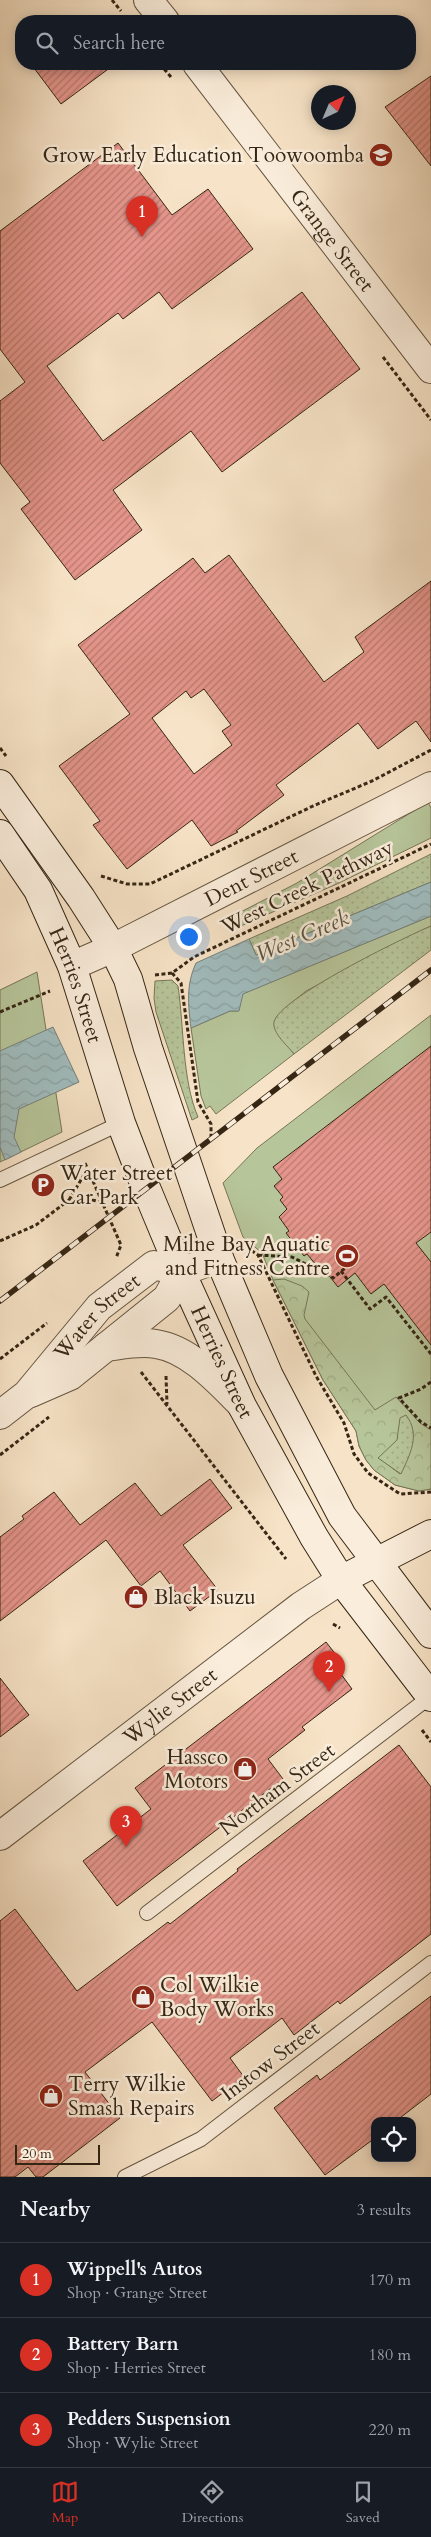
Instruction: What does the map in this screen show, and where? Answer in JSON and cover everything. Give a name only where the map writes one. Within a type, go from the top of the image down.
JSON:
[{"type":"main road","points":[[148,0],[160,15]]},
{"type":"main road","name":"Grange Street","points":[[202,70],[431,369]]},
{"type":"main road","name":"Herries Street","points":[[0,784],[65,874],[114,948],[128,978],[148,1048],[230,1251],[241,1314],[282,1401],[342,1516],[431,1634]]},
{"type":"main road","name":"Dent Street","points":[[72,966],[114,948],[431,786]]},
{"type":"main road","name":"Herries Street","points":[[0,834],[38,890],[72,966],[121,1123],[181,1272],[242,1406],[314,1537],[342,1580],[431,1696]]},
{"type":"main road","points":[[181,1272],[230,1251]]},
{"type":"main road","name":"Water Street","points":[[0,1415],[27,1394],[99,1307],[154,1265],[181,1272],[166,1298],[70,1376],[27,1394]]},
{"type":"main road","name":"Water Street","points":[[106,1347],[155,1343],[172,1348],[213,1376],[242,1406]]},
{"type":"main road","name":"Wylie Street","points":[[0,1836],[301,1606],[342,1580],[431,1534]]},
{"type":"lane","points":[[0,1180],[121,1123]]},
{"type":"lane","name":"Northam Street","points":[[147,1914],[431,1696]]},
{"type":"lane","name":"Instow Street","points":[[125,2177],[201,2139],[431,1964]]},
{"type":"path","points":[[127,884],[150,884],[313,806],[372,781],[431,750]]},
{"type":"path","name":"West Creek Pathway","points":[[211,1145],[211,1124],[198,1102],[181,983],[172,973],[194,957],[431,844]]},
{"type":"path","points":[[0,1012],[52,990]]},
{"type":"path","points":[[0,1241],[36,1224],[69,1200],[88,1169]]},
{"type":"path","points":[[69,1200],[83,1198],[102,1202]]},
{"type":"path","points":[[230,1251],[292,1257],[333,1278],[349,1265]]},
{"type":"path","points":[[258,1255],[316,1376],[344,1423],[354,1454],[368,1473],[400,1494],[431,1492]]},
{"type":"path","points":[[341,1271],[370,1309],[386,1297],[431,1354]]},
{"type":"path","points":[[0,1359],[51,1320]]},
{"type":"path","points":[[140,1370],[286,1559]]},
{"type":"path","points":[[166,1371],[167,1404]]},
{"type":"path","points":[[431,1382],[422,1389],[399,1398],[421,1422],[431,1428]]},
{"type":"green space","points":[[428,802],[431,808],[431,838],[339,883],[234,929],[231,917],[297,883]]},
{"type":"green space","points":[[431,854],[431,882],[256,955],[249,939],[347,896]]},
{"type":"green space","points":[[431,916],[431,926],[306,991],[282,1011],[275,1028],[294,1054],[216,1114],[210,1106],[206,1109],[201,1096],[191,1028],[230,1011],[238,1011],[242,994]]},
{"type":"green space","points":[[431,926],[431,950],[294,1054],[275,1031],[274,1022],[281,1011],[297,998],[345,969]]},
{"type":"green space","points":[[37,972],[62,1132],[0,1162],[0,990]]},
{"type":"green space","points":[[172,980],[178,986],[186,1070],[198,1117],[192,1120],[156,1012],[154,998],[155,981]]},
{"type":"green space","name":"Milne Bay Aquatic and Fitness Centre","points":[[431,1015],[431,1489],[419,1491],[395,1485],[374,1470],[366,1460],[359,1446],[356,1431],[323,1380],[273,1280],[262,1253],[243,1237],[223,1183],[257,1148]]},
{"type":"green space","points":[[284,1279],[302,1286],[309,1292],[304,1315],[305,1319],[375,1410],[396,1397],[420,1423],[431,1430],[431,1489],[419,1491],[395,1485],[374,1470],[366,1460],[359,1446],[356,1431],[323,1380],[273,1280]],"holes":[[[397,1440],[400,1474],[379,1458]]]},
{"type":"green space","points":[[406,1415],[413,1430],[413,1437],[410,1452],[401,1474],[378,1458],[397,1440],[400,1418]]},
{"type":"water","points":[[431,882],[431,916],[243,994],[239,1011],[230,1011],[191,1028],[189,995],[196,963],[249,939],[256,955]]},
{"type":"water","points":[[53,1027],[79,1082],[19,1109],[14,1137],[21,1152],[5,1160],[0,1147],[0,1051]]},
{"type":"building","points":[[36,70],[107,70],[61,104]]},
{"type":"building","points":[[431,76],[431,166],[385,107]]},
{"type":"building","points":[[118,143],[172,215],[208,189],[253,249],[172,309],[159,292],[123,319],[118,313],[47,366],[103,441],[302,292],[360,369],[222,472],[191,431],[113,490],[142,530],[75,580],[21,509],[30,502],[0,463],[0,401],[25,382],[0,349],[0,231]]},
{"type":"building","points":[[229,555],[324,682],[364,652],[355,637],[431,581],[431,742],[416,721],[378,749],[358,723],[276,785],[284,795],[236,831],[238,832],[211,846],[192,820],[127,869],[93,825],[100,821],[59,766],[130,714],[78,645],[193,558],[205,573]],"holes":[[[204,689],[231,725],[222,731],[232,745],[194,774],[152,718],[186,691],[191,698]]]},
{"type":"building","points":[[431,1046],[431,1232],[416,1243],[431,1262],[431,1345],[384,1284],[371,1294],[355,1273],[338,1287],[320,1264],[317,1266],[307,1254],[304,1256],[286,1233],[289,1231],[279,1217],[287,1209],[280,1200],[283,1197],[274,1186],[282,1179],[273,1167]]},
{"type":"building","points":[[210,1479],[232,1508],[183,1545],[218,1590],[190,1611],[160,1571],[141,1586],[106,1540],[0,1621],[0,1537],[24,1519],[22,1516],[54,1492],[80,1525],[135,1483],[161,1516]]},
{"type":"building","points":[[326,1642],[344,1665],[338,1670],[352,1689],[302,1727],[305,1730],[268,1759],[283,1779],[117,1906],[83,1861],[151,1809],[135,1788]]},
{"type":"building","points":[[0,1678],[29,1715],[0,1737]]},
{"type":"building","points":[[399,1745],[431,1787],[431,1934],[340,2004],[338,2001],[294,2035],[282,2018],[230,2058],[244,2077],[212,2101],[152,2022],[85,2072],[120,2118],[43,2177],[36,2177],[28,2167],[15,2177],[0,2177],[0,1921],[15,1909],[77,1991],[168,1922],[170,1924],[238,1871],[237,1869]]},
{"type":"building","points":[[431,1996],[431,2094],[401,2117],[371,2117],[371,2141],[325,2175],[274,2108],[317,2075],[320,2080]]},
{"type":"railway","points":[[0,1301],[431,970]]},
{"type":"place","name":"Grow Early Education Toowoomba","points":[[381,155]]},
{"type":"place","name":"Wippell's Autos","points":[[142,237]]},
{"type":"place","name":"Water Street Car Park","points":[[43,1185]]},
{"type":"place","name":"Milne Bay Aquatic and Fitness Centre","points":[[347,1256]]},
{"type":"place","name":"Black Isuzu","points":[[136,1597]]},
{"type":"place","name":"Battery Barn","points":[[329,1692]]},
{"type":"place","name":"Hassco Motors","points":[[245,1769]]},
{"type":"place","name":"Pedders Suspension","points":[[126,1847]]},
{"type":"place","name":"Col Wilkie Body Works","points":[[143,1997]]},
{"type":"place","name":"Terry Wilkie Smash Repairs","points":[[51,2096]]},
{"type":"water label","name":"West Creek","points":[[302,935]]}]
